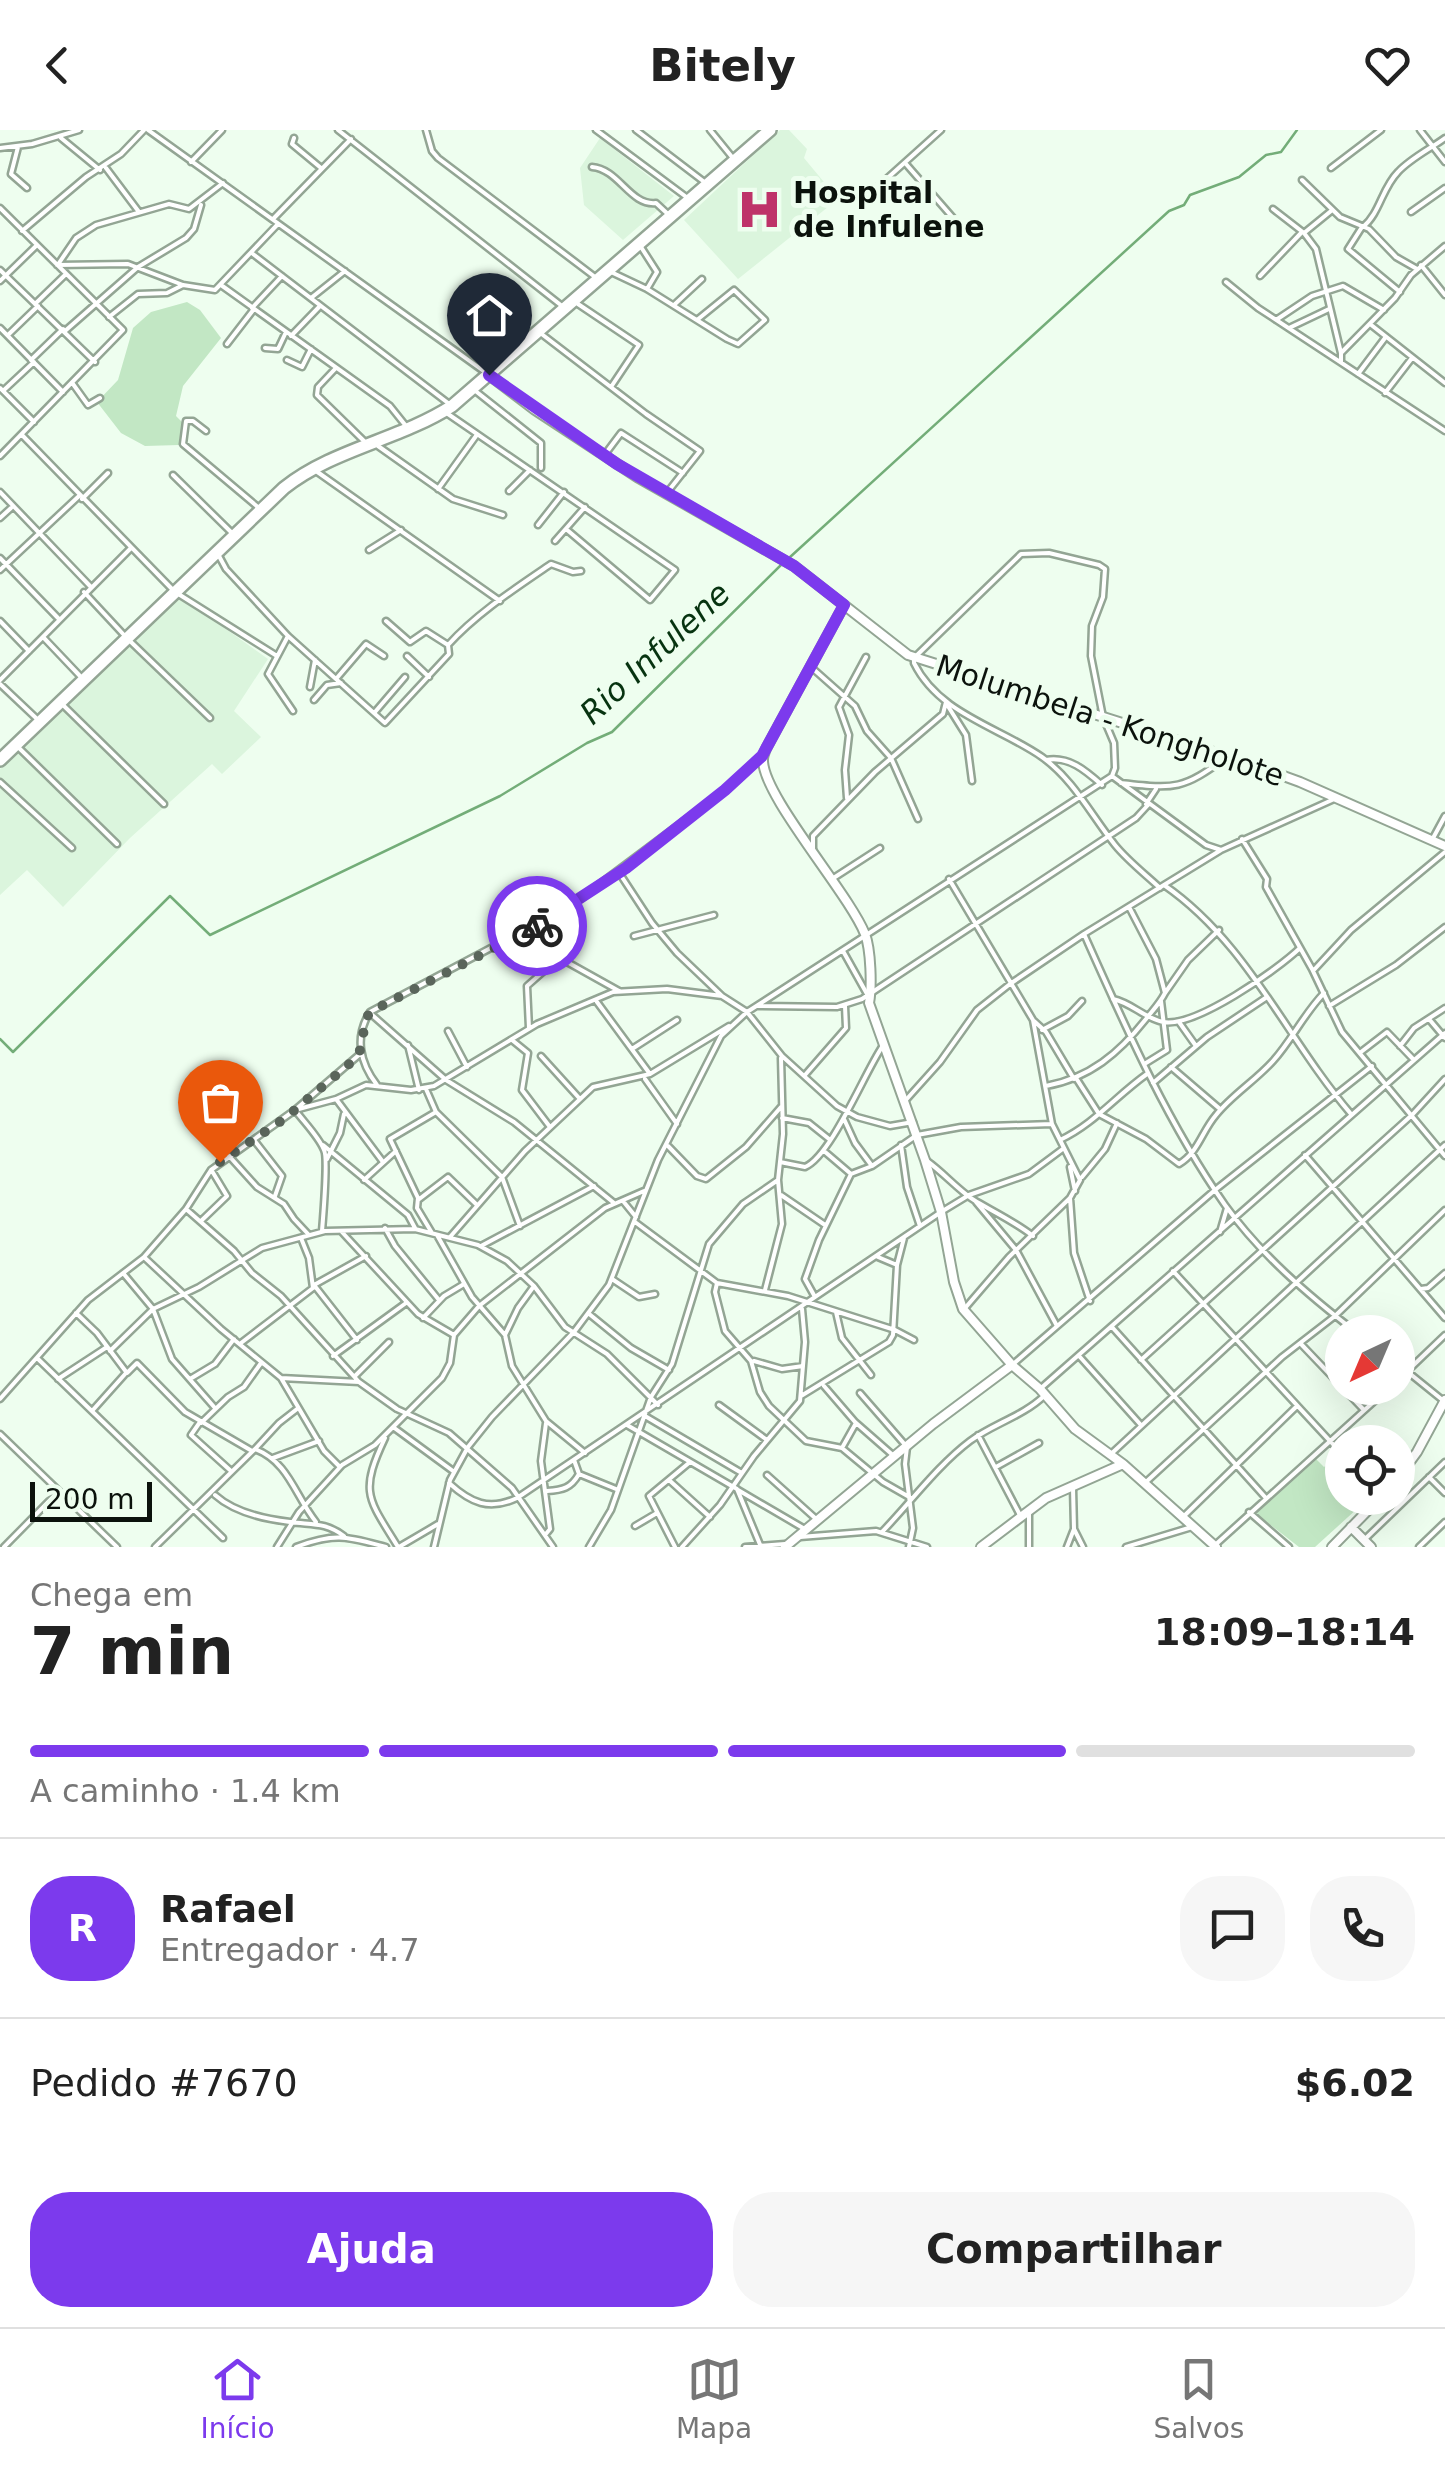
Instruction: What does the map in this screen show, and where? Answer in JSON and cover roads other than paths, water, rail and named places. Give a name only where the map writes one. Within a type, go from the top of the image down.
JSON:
[{"type":"highway","points":[[0,760],[259,508],[311,468],[409,430],[448,408],[770,130]]},
{"type":"street","points":[[0,148],[18,147],[79,130]]},
{"type":"street","points":[[22,231],[146,130],[604,456],[666,494],[700,451],[539,332]]},
{"type":"street","points":[[191,162],[222,130]]},
{"type":"street","points":[[338,130],[570,305],[640,345],[612,386]]},
{"type":"street","points":[[426,130],[438,158],[604,276],[646,288],[697,320],[738,344],[765,322],[735,290],[697,320]]},
{"type":"street","points":[[596,130],[689,199]]},
{"type":"street","points":[[636,130],[707,184]]},
{"type":"street","points":[[710,130],[734,160]]},
{"type":"street","points":[[863,200],[941,130]]},
{"type":"street","points":[[1331,168],[1381,130]]},
{"type":"street","points":[[1420,130],[1445,162]]},
{"type":"street","points":[[60,137],[90,163],[102,168],[139,212]]},
{"type":"street","points":[[294,138],[292,144],[321,168]]},
{"type":"street","points":[[1400,292],[1350,251],[1363,227],[1373,218],[1395,174],[1445,138]]},
{"type":"street","points":[[58,264],[120,263],[184,285],[208,290],[220,285],[351,139]]},
{"type":"street","points":[[18,147],[11,174],[26,188]]},
{"type":"street","points":[[90,163],[92,174]]},
{"type":"street","points":[[906,164],[954,219]]},
{"type":"street","points":[[592,168],[607,169],[640,200],[656,204],[670,216]]},
{"type":"street","points":[[1302,180],[1344,220],[1374,232],[1396,257],[1419,267],[1445,295]]},
{"type":"street","points":[[58,264],[76,238],[89,228],[169,204],[189,209],[223,184]]},
{"type":"street","points":[[1411,212],[1445,188]]},
{"type":"street","points":[[34,422],[2,390],[138,267],[192,232],[202,202]]},
{"type":"street","points":[[0,208],[122,332],[1,454]]},
{"type":"street","points":[[1273,209],[1303,232],[1316,249],[1341,362]]},
{"type":"street","points":[[1260,276],[1303,232],[1333,209]]},
{"type":"street","points":[[0,220],[6,214]]},
{"type":"street","points":[[639,244],[657,272],[646,288]]},
{"type":"street","points":[[0,281],[36,246]]},
{"type":"street","points":[[1341,353],[1419,267],[1445,246]]},
{"type":"street","points":[[251,253],[321,305],[477,436],[675,568],[652,600],[566,529]]},
{"type":"street","points":[[0,270],[94,362]]},
{"type":"street","points":[[311,298],[345,271]]},
{"type":"street","points":[[0,338],[66,274]]},
{"type":"street","points":[[227,344],[282,276]]},
{"type":"street","points":[[674,305],[702,279]]},
{"type":"street","points":[[1226,282],[1276,320],[1445,431]]},
{"type":"street","points":[[109,317],[138,294],[167,293],[184,285]]},
{"type":"street","points":[[220,285],[390,406],[409,430]]},
{"type":"street","points":[[1276,320],[1312,296],[1346,287],[1384,310]]},
{"type":"street","points":[[264,348],[278,349],[321,305]]},
{"type":"street","points":[[1288,328],[1331,308]]},
{"type":"street","points":[[1369,324],[1445,383]]},
{"type":"street","points":[[0,328],[63,392]]},
{"type":"street","points":[[1358,374],[1386,337]]},
{"type":"street","points":[[287,360],[302,366],[312,349]]},
{"type":"street","points":[[1385,393],[1412,358]]},
{"type":"street","points":[[337,368],[318,387],[317,396],[371,444],[457,501],[503,515]]},
{"type":"street","points":[[72,384],[88,405],[100,398]]},
{"type":"street","points":[[473,389],[541,443],[541,468]]},
{"type":"street","points":[[206,431],[186,422],[183,444],[259,508]]},
{"type":"street","points":[[604,456],[621,433],[683,473]]},
{"type":"street","points":[[21,434],[174,591],[277,656]]},
{"type":"street","points":[[438,489],[477,436]]},
{"type":"street","points":[[311,468],[500,601]]},
{"type":"street","points":[[509,491],[530,470]]},
{"type":"street","points":[[0,570],[108,473]]},
{"type":"street","points":[[173,475],[233,534]]},
{"type":"street","points":[[0,492],[90,586]]},
{"type":"street","points":[[538,525],[564,492]]},
{"type":"street","name":"Molumbela - Kongholote","points":[[666,494],[794,566],[914,658],[1227,756],[1336,798],[1445,849]]},
{"type":"street","points":[[0,518],[13,506]]},
{"type":"street","points":[[555,541],[586,507]]},
{"type":"street","points":[[368,550],[401,530]]},
{"type":"street","points":[[221,545],[222,564],[288,636],[388,723],[448,654],[448,645],[492,607],[550,564],[581,571]]},
{"type":"street","points":[[39,722],[0,682],[58,618],[130,549]]},
{"type":"street","points":[[450,1237],[550,1127],[597,1085],[646,1076],[719,1034],[747,1012],[867,938],[949,880],[1080,798],[1102,784],[1112,776],[1116,768],[1114,743],[1103,717],[1090,656],[1092,626],[1105,569],[1049,553],[1014,558],[914,658],[918,670],[957,710],[1046,760],[1073,786],[1080,798],[1108,836],[1126,857],[1219,930],[1351,1114]]},
{"type":"street","points":[[0,558],[58,618]]},
{"type":"street","points":[[485,590],[492,607]]},
{"type":"street","points":[[84,592],[210,718]]},
{"type":"street","points":[[377,1086],[360,1054],[363,1028],[370,1012],[554,917],[725,790],[762,756],[844,605]]},
{"type":"street","points":[[0,621],[29,652]]},
{"type":"street","points":[[386,621],[410,642],[424,631],[448,645]]},
{"type":"street","points":[[288,636],[268,678],[294,711]]},
{"type":"street","points":[[43,637],[84,680]]},
{"type":"street","points":[[314,700],[327,684],[338,681],[366,644],[384,656]]},
{"type":"street","points":[[407,656],[429,677]]},
{"type":"street","points":[[847,798],[849,735],[839,707],[866,658]]},
{"type":"street","points":[[310,687],[315,660]]},
{"type":"street","points":[[810,667],[855,706],[867,731],[891,758],[918,818]]},
{"type":"street","points":[[374,712],[405,677]]},
{"type":"street","points":[[60,702],[164,804]]},
{"type":"street","points":[[946,702],[946,713],[966,735],[972,781]]},
{"type":"street","points":[[813,850],[813,836],[847,798],[946,713],[957,710]]},
{"type":"street","points":[[16,744],[117,844]]},
{"type":"street","points":[[762,756],[780,804],[867,938],[870,1004],[925,1160],[964,1309],[1075,1429],[1146,1482],[1215,1546],[1325,1443]]},
{"type":"street","points":[[1121,783],[1156,789],[1188,784],[1227,756]]},
{"type":"street","points":[[1046,760],[1062,759],[1077,765],[1102,784]]},
{"type":"street","points":[[1112,776],[1206,845],[1221,850]]},
{"type":"street","points":[[0,782],[72,848]]},
{"type":"street","points":[[758,1006],[846,1006],[1136,818],[1156,789]]},
{"type":"street","points":[[905,1101],[977,1010],[1010,984],[1221,850],[1336,798]]},
{"type":"street","points":[[1432,840],[1445,816]]},
{"type":"street","points":[[800,830],[813,836]]},
{"type":"street","points":[[1242,839],[1267,879],[1266,886],[1342,1032],[1445,1156]]},
{"type":"street","points":[[1206,845],[1212,856]]},
{"type":"street","points":[[832,879],[880,848]]},
{"type":"street","points":[[1313,971],[1351,930],[1445,849]]},
{"type":"street","points":[[618,873],[682,959],[722,996],[747,1012],[782,1056],[830,1102],[846,1115],[894,1127],[913,1122]]},
{"type":"street","points":[[949,880],[1033,1020],[1099,1114],[1146,1139],[1176,1163],[1193,1154],[1220,1110],[1268,1067],[1324,994]]},
{"type":"street","points":[[1130,907],[1156,958],[1165,993]]},
{"type":"street","points":[[634,936],[714,915]]},
{"type":"street","points":[[554,917],[561,957]]},
{"type":"street","points":[[1329,1006],[1396,965],[1445,927]]},
{"type":"street","points":[[532,928],[561,957],[619,991]]},
{"type":"street","points":[[1144,1064],[1167,1050],[1162,1022],[1165,993],[1188,960],[1219,930]]},
{"type":"street","points":[[1084,934],[1148,1073],[1227,1208],[1295,1284],[1333,1315]]},
{"type":"street","points":[[1113,999],[1162,1022],[1179,1021],[1257,982],[1300,948]]},
{"type":"street","points":[[843,951],[870,992]]},
{"type":"street","points":[[529,1028],[527,986],[561,957]]},
{"type":"street","points":[[295,1110],[336,1099],[358,1087],[426,1089],[529,1028],[619,991],[667,989],[722,996]]},
{"type":"street","points":[[1154,1083],[1196,1046],[1267,996]]},
{"type":"street","points":[[596,1000],[632,1049],[677,1124]]},
{"type":"street","points":[[1040,1030],[1068,1016],[1082,1001]]},
{"type":"street","points":[[1044,1086],[1075,1078],[1107,1060],[1162,1001]]},
{"type":"street","points":[[805,1075],[846,1028],[846,1006]]},
{"type":"street","points":[[1400,1046],[1414,1028],[1445,1008]]},
{"type":"street","points":[[370,1012],[446,1080],[538,1140],[614,1203]]},
{"type":"street","points":[[882,1532],[958,1450],[1027,1410],[1079,1356],[1237,1219],[1252,1200],[1444,1036],[1428,1018]]},
{"type":"street","points":[[632,1049],[677,1020]]},
{"type":"street","points":[[1179,1021],[1196,1046]]},
{"type":"street","points":[[1040,1030],[1044,1086],[1052,1124],[1080,1180]]},
{"type":"street","points":[[448,1031],[467,1068]]},
{"type":"street","points":[[1360,1053],[1388,1032],[1413,1059]]},
{"type":"street","points":[[434,1547],[448,1483],[468,1447],[574,1332],[612,1280],[644,1191],[719,1034]]},
{"type":"street","points":[[512,1040],[528,1052],[522,1090],[550,1127]]},
{"type":"street","points":[[408,1043],[419,1090]]},
{"type":"street","points":[[780,1162],[809,1167],[846,1115],[884,1045]]},
{"type":"street","points":[[0,1398],[98,1291],[144,1257],[186,1209],[211,1170],[295,1110],[360,1054]]},
{"type":"street","points":[[541,1056],[580,1098]]},
{"type":"street","points":[[765,1290],[782,1224],[778,1180],[782,1056]]},
{"type":"street","points":[[745,1547],[787,1546],[799,1537],[1090,1301],[1216,1190],[1372,1066]]},
{"type":"street","points":[[1171,1068],[1220,1110]]},
{"type":"street","points":[[1060,1140],[1086,1127],[1108,1103],[1148,1073]]},
{"type":"street","points":[[1142,1360],[1413,1114],[1445,1079]]},
{"type":"street","points":[[426,1089],[436,1112],[502,1177],[520,1226]]},
{"type":"street","points":[[336,1099],[383,1162]]},
{"type":"street","points":[[1094,1106],[1108,1103]]},
{"type":"street","points":[[666,1145],[706,1179],[746,1147],[781,1108]]},
{"type":"street","points":[[295,1110],[322,1145],[327,1158]]},
{"type":"street","points":[[436,1112],[390,1139],[418,1200],[418,1208],[479,1306],[505,1335],[510,1358],[524,1388],[546,1422],[586,1453]]},
{"type":"street","points":[[322,1232],[323,1177],[344,1114]]},
{"type":"street","points":[[846,1115],[854,1143],[872,1166]]},
{"type":"street","points":[[782,1118],[809,1122],[829,1139]]},
{"type":"street","points":[[964,1309],[1016,1250],[1070,1198],[1105,1149],[1118,1123]]},
{"type":"street","points":[[815,1297],[806,1279],[826,1225],[852,1174],[872,1166],[916,1135],[961,1126],[1052,1124]]},
{"type":"street","points":[[254,1140],[282,1176],[274,1196]]},
{"type":"street","points":[[901,1144],[907,1188],[920,1226]]},
{"type":"street","points":[[322,1145],[408,1215],[415,1229]]},
{"type":"street","points":[[1111,1454],[1445,1145]]},
{"type":"street","points":[[448,1483],[470,1501],[486,1506],[520,1496],[941,1212],[969,1195],[1030,1174],[1064,1148]]},
{"type":"street","points":[[822,1150],[852,1174]]},
{"type":"street","points":[[364,1180],[396,1151]]},
{"type":"street","points":[[1305,1155],[1445,1318]]},
{"type":"street","points":[[229,1156],[310,1235]]},
{"type":"street","points":[[925,1160],[969,1195],[1016,1250],[1058,1326]]},
{"type":"street","points":[[1071,1165],[1075,1191]]},
{"type":"street","points":[[201,1221],[227,1196],[211,1170]]},
{"type":"street","points":[[418,1200],[448,1176],[476,1204]]},
{"type":"street","points":[[589,1547],[610,1510],[651,1397],[669,1370],[690,1316],[710,1242],[743,1204],[778,1180]]},
{"type":"street","points":[[480,1246],[594,1186]]},
{"type":"street","points":[[277,1547],[304,1506],[340,1468],[375,1444],[445,1374],[454,1335],[479,1306],[614,1203],[644,1191]]},
{"type":"street","points":[[781,1196],[826,1225]]},
{"type":"street","points":[[1070,1198],[1074,1253],[1090,1301]]},
{"type":"street","points":[[622,1200],[636,1219],[716,1283],[765,1290],[808,1302],[895,1330],[914,1340]]},
{"type":"street","points":[[976,1202],[1032,1236]]},
{"type":"street","points":[[1220,1232],[1227,1208]]},
{"type":"street","points":[[186,1209],[290,1305],[357,1379],[468,1447],[520,1496],[553,1547]]},
{"type":"street","points":[[1335,1315],[1389,1263],[1396,1261],[1445,1210]]},
{"type":"street","points":[[385,1228],[440,1300]]},
{"type":"street","points":[[58,1379],[109,1349],[154,1309],[262,1248],[322,1232],[415,1229],[480,1246],[522,1272],[566,1327],[607,1354],[658,1405]]},
{"type":"street","points":[[341,1230],[423,1318],[454,1335]]},
{"type":"street","points":[[301,1238],[314,1286],[356,1340]]},
{"type":"street","points":[[690,1462],[650,1496],[678,1547],[735,1488],[741,1473],[801,1396],[888,1342],[895,1330],[897,1265],[904,1238]]},
{"type":"street","points":[[241,1343],[314,1286],[366,1256]]},
{"type":"street","points":[[144,1257],[281,1378],[328,1457],[340,1468]]},
{"type":"street","points":[[878,1257],[897,1265]]},
{"type":"street","points":[[1174,1271],[1325,1435]]},
{"type":"street","points":[[1419,1290],[1428,1288],[1445,1272]]},
{"type":"street","points":[[123,1273],[154,1309],[168,1351],[188,1380],[216,1408]]},
{"type":"street","points":[[612,1280],[639,1297],[656,1294]]},
{"type":"street","points":[[716,1283],[725,1332],[751,1361],[760,1392],[783,1421],[810,1443],[842,1448],[899,1494],[911,1499]]},
{"type":"street","points":[[423,1318],[440,1300],[464,1284]]},
{"type":"street","points":[[505,1335],[534,1286]]},
{"type":"street","points":[[1426,1298],[1428,1288]]},
{"type":"street","points":[[333,1356],[407,1303]]},
{"type":"street","points":[[801,1396],[805,1334],[802,1308]]},
{"type":"street","points":[[836,1312],[842,1338],[871,1375]]},
{"type":"street","points":[[76,1313],[127,1373]]},
{"type":"street","points":[[588,1313],[642,1356],[669,1370]]},
{"type":"street","points":[[1146,1482],[1265,1371],[1325,1323]]},
{"type":"street","points":[[1112,1327],[1265,1497]]},
{"type":"street","points":[[1415,1364],[1445,1335]]},
{"type":"street","points":[[188,1380],[215,1364],[234,1339]]},
{"type":"street","points":[[281,1378],[357,1379],[390,1342]]},
{"type":"street","points":[[1300,1344],[1363,1409]]},
{"type":"street","points":[[1079,1356],[1140,1424]]},
{"type":"street","points":[[37,1358],[222,1538]]},
{"type":"street","points":[[751,1361],[782,1370],[802,1366]]},
{"type":"street","points":[[92,1410],[137,1363],[185,1412],[273,1458],[316,1522]]},
{"type":"street","points":[[232,1472],[191,1434],[200,1422],[244,1387],[261,1363]]},
{"type":"street","points":[[1415,1378],[1445,1401],[1415,1456]]},
{"type":"street","points":[[823,1385],[856,1423],[895,1456]]},
{"type":"street","points":[[860,1393],[906,1447],[913,1528],[909,1545]]},
{"type":"street","points":[[719,1405],[767,1440]]},
{"type":"street","points":[[1345,1425],[1368,1405]]},
{"type":"street","points":[[1182,1518],[1297,1406]]},
{"type":"street","points":[[156,1547],[297,1409]]},
{"type":"street","points":[[644,1415],[741,1473]]},
{"type":"street","points":[[544,1535],[550,1529],[541,1462],[546,1422]]},
{"type":"street","points":[[842,1448],[856,1423]]},
{"type":"street","points":[[627,1425],[807,1530]]},
{"type":"street","points":[[390,1429],[453,1472]]},
{"type":"street","points":[[390,1429],[368,1486],[379,1518],[399,1547],[438,1524]]},
{"type":"street","points":[[0,1434],[117,1547]]},
{"type":"street","points":[[978,1435],[1020,1518]]},
{"type":"street","points":[[273,1458],[319,1442]]},
{"type":"street","points":[[996,1467],[1039,1442]]},
{"type":"street","points":[[574,1460],[579,1474],[616,1490]]},
{"type":"street","points":[[1350,1527],[1368,1544],[1445,1462]]},
{"type":"street","points":[[981,1547],[1029,1510],[1072,1484],[1123,1464]]},
{"type":"street","points":[[547,1491],[568,1488],[579,1474]]},
{"type":"street","points":[[767,1475],[818,1521]]},
{"type":"street","points":[[1429,1477],[1445,1493]]},
{"type":"street","points":[[668,1480],[710,1517]]},
{"type":"street","points":[[1072,1484],[1074,1529],[1083,1547]]},
{"type":"street","points":[[735,1488],[761,1545]]},
{"type":"street","points":[[4,1547],[59,1491]]},
{"type":"street","points":[[213,1493],[232,1509],[292,1522],[316,1522],[344,1536],[386,1547]]},
{"type":"street","points":[[1029,1510],[1029,1547]]},
{"type":"street","points":[[1249,1512],[1289,1547]]},
{"type":"street","points":[[634,1526],[657,1513]]},
{"type":"street","points":[[1332,1547],[1362,1515]]},
{"type":"street","points":[[1419,1547],[1445,1522]]},
{"type":"street","points":[[1126,1547],[1192,1526]]},
{"type":"street","points":[[1066,1547],[1074,1529]]},
{"type":"street","points":[[799,1537],[882,1532],[909,1545],[927,1547]]},
{"type":"street","points":[[296,1547],[344,1536]]},
{"type":"street","points":[[1150,1540],[1158,1547]]},
{"type":"street","points":[[1427,1540],[1434,1547]]},
{"type":"waterway","name":"Rio Infulene","points":[[789,558],[1169,211],[1184,205],[1190,195],[1239,177],[1266,155],[1281,152],[1297,130]]},
{"type":"waterway","name":"Rio Infulene","points":[[0,1039],[13,1052],[170,896],[210,935],[500,796],[612,732],[783,563]]},
{"type":"place","name":"Hospital de Infulene","points":[[760,210]]}]
